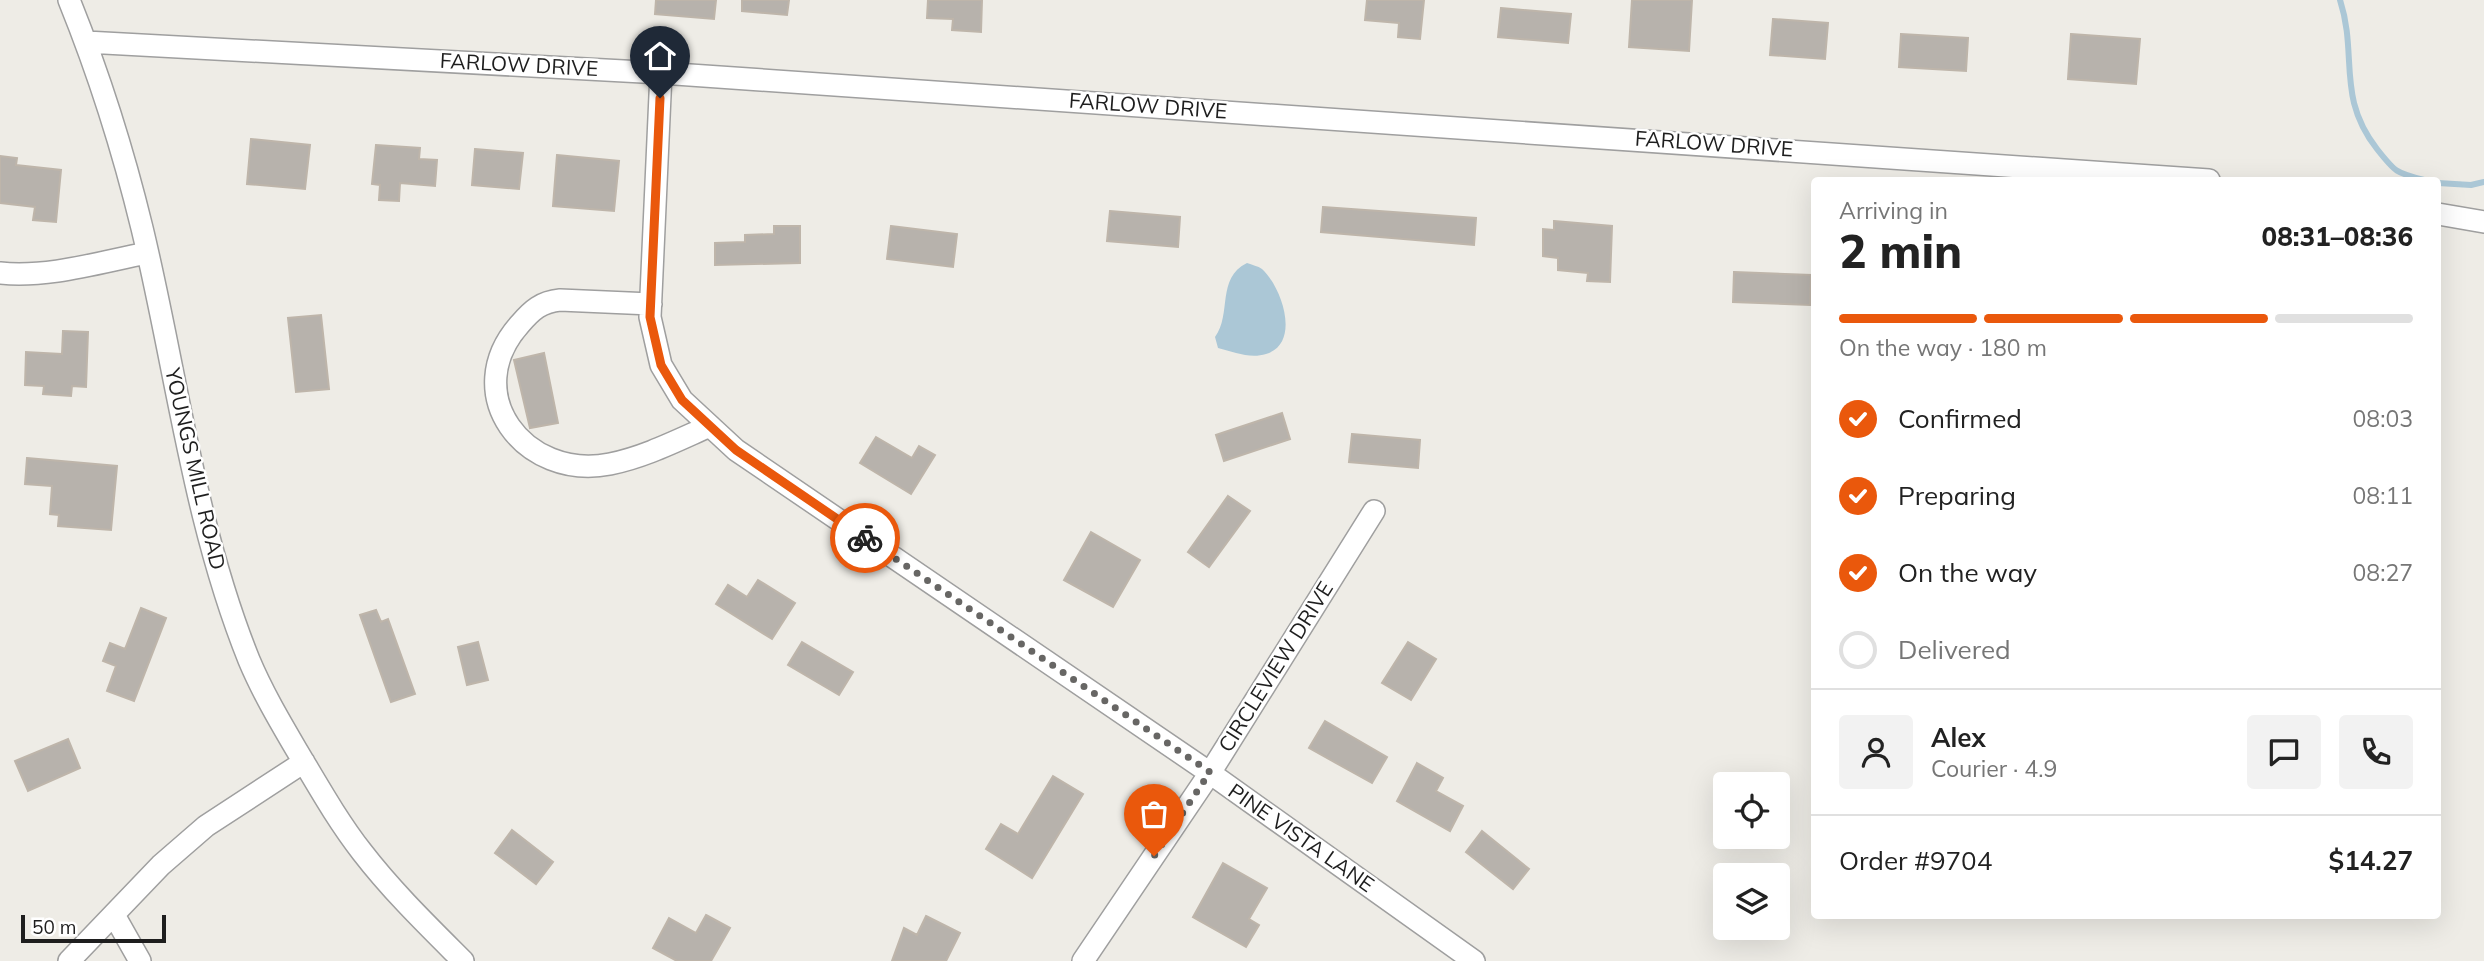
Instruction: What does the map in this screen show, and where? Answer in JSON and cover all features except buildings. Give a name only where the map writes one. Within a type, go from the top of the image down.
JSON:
[{"type":"street","name":"YOUNGS MILL ROAD","points":[[69,0],[116,129],[147,253],[211,552],[249,660],[266,698],[363,853],[421,920],[463,961]]},
{"type":"street","name":"FARLOW DRIVE","points":[[86,42],[661,73],[2166,177]]},
{"type":"street","name":"PINE VISTA LANE","points":[[661,73],[650,317],[661,365],[682,400],[736,450],[1210,772],[1474,961]]},
{"type":"street","points":[[2441,215],[2484,222]]},
{"type":"street","points":[[0,273],[19,275],[64,269],[147,253]]},
{"type":"street","points":[[651,304],[560,300],[545,302],[535,308],[506,341],[498,363],[499,406],[508,427],[526,446],[548,458],[576,465],[608,465],[651,452],[710,426]]},
{"type":"street","name":"CIRCLEVIEW DRIVE","points":[[1083,961],[1210,772],[1374,511]]},
{"type":"street","points":[[69,961],[161,865],[206,826],[304,762]]},
{"type":"street","points":[[114,915],[140,961]]},
{"type":"water","points":[[1247,263],[1260,268],[1276,288],[1285,314],[1286,327],[1277,348],[1254,356],[1218,348],[1215,337],[1223,318],[1231,278]]},
{"type":"waterway","points":[[2340,0],[2348,39],[2356,112],[2364,130],[2392,167],[2415,177]]},
{"type":"waterway","points":[[2441,183],[2471,185],[2484,182]]},
{"type":"way so far","points":[[865,538],[1210,772],[1154,856]]},
{"type":"route","points":[[660,98],[650,317],[661,365],[682,400],[736,450],[865,538]]}]
